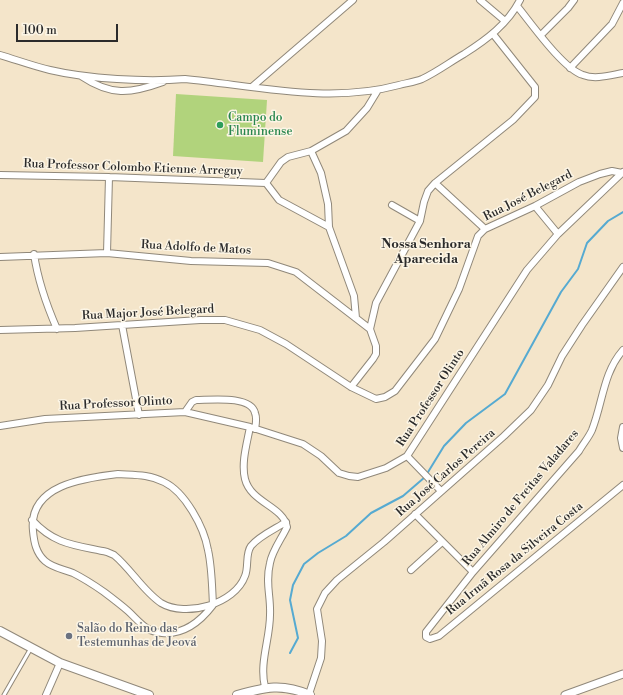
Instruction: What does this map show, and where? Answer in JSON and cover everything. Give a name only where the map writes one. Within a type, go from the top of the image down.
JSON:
[{"type":"main road","points":[[0,631],[60,663],[149,695]]},
{"type":"main road","points":[[237,695],[294,688],[310,695]]},
{"type":"street","points":[[253,86],[353,0]]},
{"type":"street","points":[[480,0],[505,21]]},
{"type":"street","points":[[541,35],[574,0]]},
{"type":"street","points":[[0,55],[50,70],[80,76],[166,80],[185,79],[253,86],[283,91],[335,94],[378,90],[422,79],[493,34],[519,3],[541,35],[570,68],[583,76],[595,77],[623,73]]},
{"type":"street","points":[[570,68],[612,24],[623,3]]},
{"type":"street","points":[[351,387],[373,360],[376,354],[376,346],[370,329],[376,303],[420,221],[428,191],[435,183],[513,120],[536,97],[535,87],[493,34]]},
{"type":"street","points":[[80,76],[92,84],[116,92],[132,91],[166,80]]},
{"type":"street","points":[[329,226],[279,200],[266,183],[281,162],[288,157],[311,151],[346,131],[368,108],[378,90]]},
{"type":"street","points":[[311,151],[323,181],[328,204],[329,226],[354,296],[356,318]]},
{"type":"street","name":"Rua José Belegard","points":[[351,387],[376,398],[385,397],[395,392],[436,339],[459,289],[478,236],[485,230],[535,206],[579,182],[612,171],[622,173]]},
{"type":"street","name":"Rua Professor Olinto","points":[[0,426],[45,419],[185,412],[253,428],[303,444],[320,456],[339,473],[349,476],[358,477],[386,468],[407,456],[527,270],[558,234],[622,173]]},
{"type":"street","name":"Rua Professor Colombo Etienne Arreguy","points":[[0,175],[109,177],[266,183]]},
{"type":"street","points":[[107,253],[109,177]]},
{"type":"street","points":[[435,183],[485,230]]},
{"type":"street","points":[[392,205],[420,221]]},
{"type":"street","points":[[535,206],[558,234]]},
{"type":"street","name":"Rua Adolfo de Matos","points":[[0,257],[34,254],[107,253],[184,260],[268,263],[296,272],[370,329]]},
{"type":"street","points":[[34,254],[38,279],[47,306],[58,329]]},
{"type":"street","name":"Rua José Carlos Pereira","points":[[310,695],[321,658],[322,648],[317,609],[320,602],[337,580],[384,542],[504,436],[531,410],[548,385],[562,356],[623,267]]},
{"type":"street","name":"Rua Major José Belegard","points":[[0,330],[58,329],[200,320],[225,320],[260,330],[286,344],[351,387]]},
{"type":"street","points":[[122,325],[139,415]]},
{"type":"street","name":"Rua Almiro de Freitas Valadares","points":[[427,630],[473,572],[578,451],[591,431],[608,372],[623,350]]},
{"type":"street","points":[[185,412],[192,402],[196,400],[229,400],[244,402],[253,408],[256,413],[244,462],[245,480],[250,490],[259,500],[282,515],[287,527],[270,561],[267,589],[271,612],[270,631],[262,670],[266,692]]},
{"type":"street","points":[[623,427],[621,438],[623,448]]},
{"type":"street","points":[[407,456],[441,491]]},
{"type":"street","points":[[213,605],[211,564],[208,548],[188,505],[173,488],[164,482],[140,475],[118,474],[77,481],[61,486],[46,495],[37,505],[32,520],[35,545],[40,555],[46,562],[72,573],[96,586],[151,632],[172,634],[184,630],[201,620],[213,605],[228,596],[245,578],[250,548],[257,541],[286,522]]},
{"type":"street","name":"Rua Irmã Rosa da Silveira Costa","points":[[427,630],[425,635],[428,638],[439,636],[623,485]]},
{"type":"street","points":[[415,514],[473,572]]},
{"type":"street","points":[[32,520],[45,533],[60,542],[107,552],[114,555],[160,602],[170,607],[182,609],[213,605]]},
{"type":"street","points":[[411,570],[442,542]]},
{"type":"street","points":[[46,695],[60,663]]},
{"type":"street","points":[[565,695],[623,674]]},
{"type":"lane","points":[[4,695],[31,648]]},
{"type":"green space","name":"Campo do Fluminense","points":[[176,94],[267,100],[263,162],[173,156]]},
{"type":"waterway","points":[[290,653],[298,638],[290,600],[293,585],[304,564],[318,553],[346,536],[371,513],[403,496],[425,477],[444,446],[466,423],[505,394],[561,292],[578,269],[587,243],[608,221],[623,212]]},
{"type":"place","name":"Campo do Fluminense","points":[[220,125]]},
{"type":"place","name":"Salão do Reino das Testemunhas de Jeová","points":[[69,636]]},
{"type":"district","name":"Nossa Senhora Aparecida","points":[[426,252]]}]
